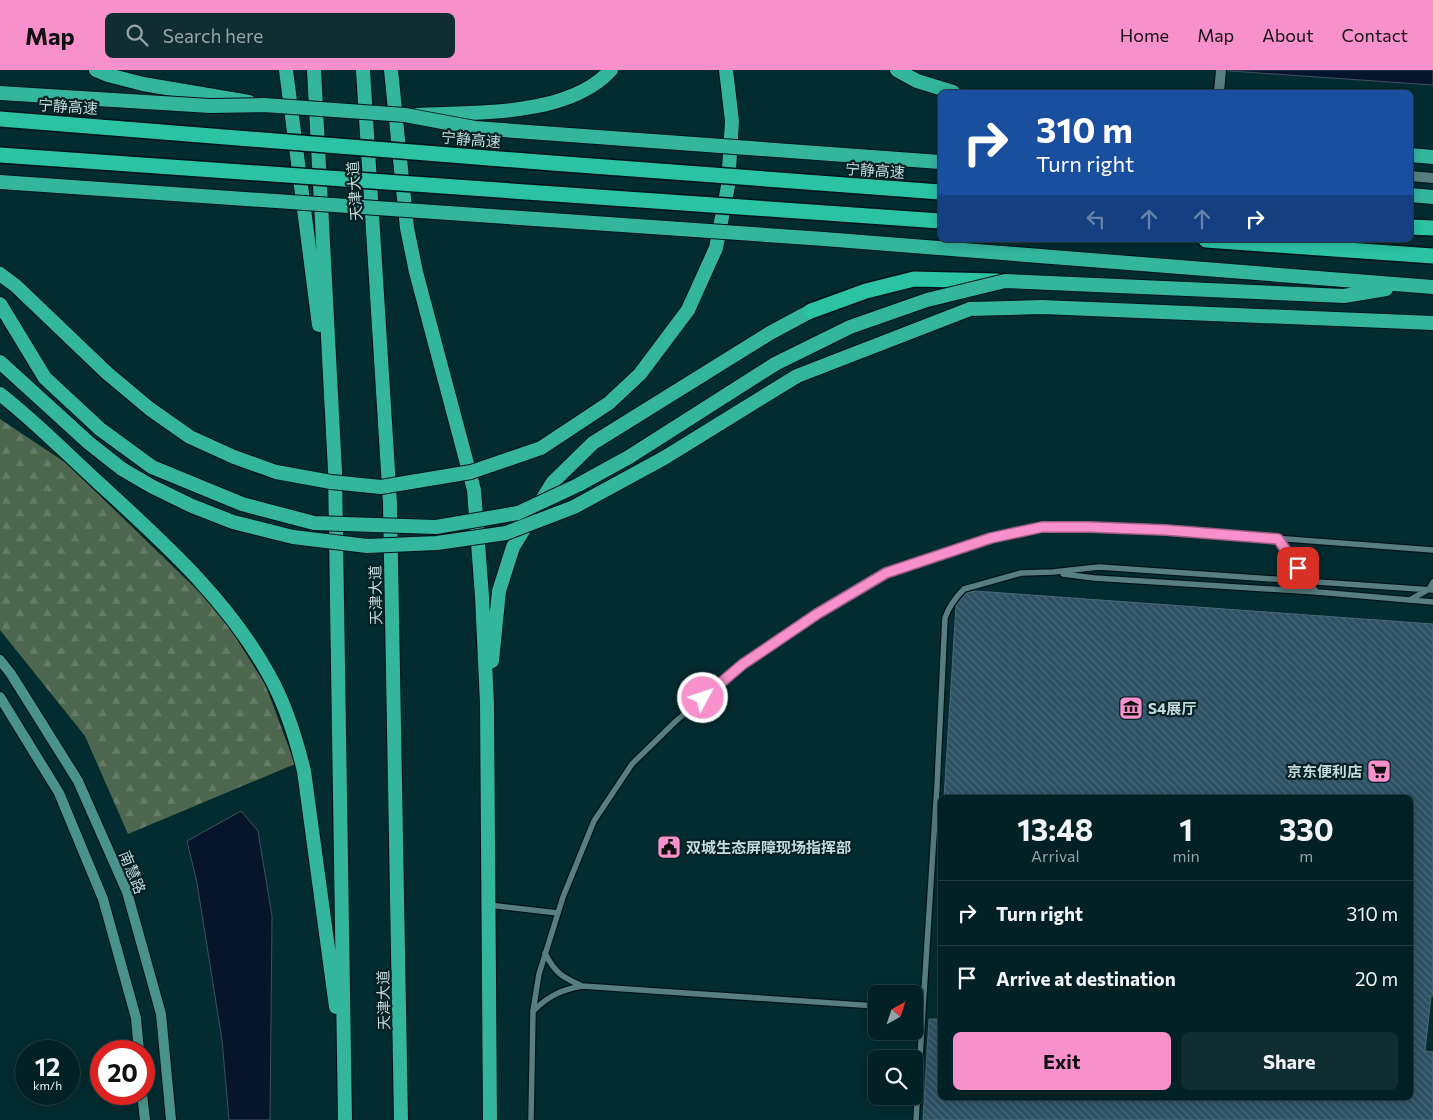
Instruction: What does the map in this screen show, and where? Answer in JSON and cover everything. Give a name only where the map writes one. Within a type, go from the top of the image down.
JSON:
[{"type":"highway","points":[[96,70],[143,84],[264,105]]},
{"type":"highway","points":[[286,70],[332,412]]},
{"type":"highway","points":[[314,70],[335,481],[344,1120]]},
{"type":"highway","name":"天津大道","points":[[363,70],[390,503],[401,1120]]},
{"type":"highway","points":[[405,115],[537,107],[563,100],[587,89],[611,70]]},
{"type":"highway","points":[[0,274],[16,286],[107,373],[150,409],[190,436],[234,457],[276,472],[330,482],[382,486],[471,472],[541,448],[609,403],[640,374],[688,310],[716,248],[728,186],[732,121],[726,70]]},
{"type":"highway","points":[[898,70],[917,81],[946,90]]},
{"type":"highway","points":[[392,72],[407,228],[416,272],[474,490],[482,596],[487,704],[490,1120]]},
{"type":"highway","points":[[0,93],[210,106],[264,105],[405,115],[475,128],[938,162]]},
{"type":"highway","name":"宁静高速","points":[[0,119],[938,192]]},
{"type":"highway","points":[[0,155],[938,221]]},
{"type":"highway","points":[[1413,155],[1433,157]]},
{"type":"highway","points":[[0,182],[824,239],[1433,287]]},
{"type":"highway","points":[[1413,195],[1433,197]]},
{"type":"highway","points":[[1413,227],[1433,228]]},
{"type":"highway","points":[[1234,242],[1433,256]]},
{"type":"highway","points":[[487,704],[499,591],[513,547],[553,482],[593,443],[770,333],[811,311],[866,291],[914,279],[1005,281],[1344,296],[1406,285]]},
{"type":"highway","points":[[0,304],[45,378],[100,429],[152,467],[242,504],[314,523],[436,527],[518,513],[578,485],[629,457],[775,364],[850,326],[927,300],[1005,281]]},
{"type":"highway","points":[[0,362],[89,443],[122,469],[151,486],[192,506],[233,522],[293,537],[367,546],[437,543],[506,533],[582,503],[664,458],[797,376],[970,309],[1042,307],[1433,323]]},
{"type":"highway","points":[[0,394],[148,528],[197,576],[235,622],[270,676],[287,714],[297,742],[304,771],[344,1070]]},
{"type":"main road","name":"南慧路","points":[[0,660],[11,674],[78,781],[127,892],[161,1014],[171,1120]]},
{"type":"main road","points":[[0,697],[59,793],[103,899],[136,1018],[138,1040]]},
{"type":"main road","points":[[143,1105],[145,1120]]},
{"type":"street","points":[[1219,90],[1220,70]]},
{"type":"street","points":[[917,81],[938,90]]},
{"type":"street","points":[[1413,176],[1433,178]]},
{"type":"lane","points":[[531,1120],[533,1011],[539,974],[558,913],[594,821],[632,764],[676,721],[743,664],[817,614],[886,573],[991,538],[1042,527],[1166,530],[1433,550]]},
{"type":"lane","points":[[1278,539],[1307,582],[1317,592]]},
{"type":"lane","points":[[923,1000],[937,786],[945,618],[948,609],[964,589],[1021,573],[1099,567],[1431,589]]},
{"type":"lane","points":[[1053,572],[1094,578],[1317,592],[1433,602]]},
{"type":"lane","points":[[1410,600],[1431,589],[1433,582]]},
{"type":"lane","points":[[488,905],[558,913]]},
{"type":"lane","points":[[545,953],[551,966],[558,974],[582,986]]},
{"type":"lane","points":[[533,1011],[546,999],[563,990],[582,986],[868,1005]]},
{"type":"lane","points":[[916,1120],[921,1040]]},
{"type":"green space","points":[[0,419],[66,463],[219,611],[265,684],[295,764],[128,834],[85,736],[0,630]]},
{"type":"water","points":[[1216,70],[1433,70],[1433,85]]},
{"type":"water","points":[[241,811],[258,831],[272,916],[270,1120],[229,1120],[222,1040],[197,883],[187,841]]},
{"type":"building","points":[[975,591],[1433,624],[1433,996],[1431,996],[1425,1051],[1433,1052],[1433,1120],[923,1120],[929,1019],[938,1019],[938,1100],[1413,1100],[1413,795],[944,795],[956,606],[966,593]]},
{"type":"place","name":"S4展厅","points":[[1131,708]]},
{"type":"place","name":"京东便利店","points":[[1379,771]]},
{"type":"place","name":"双城生态屏障现场指挥部","points":[[669,847]]},
{"type":"route","points":[[703,698],[743,664],[817,614],[886,573],[991,538],[1042,527],[1089,527],[1166,530],[1278,539],[1298,568]]}]
